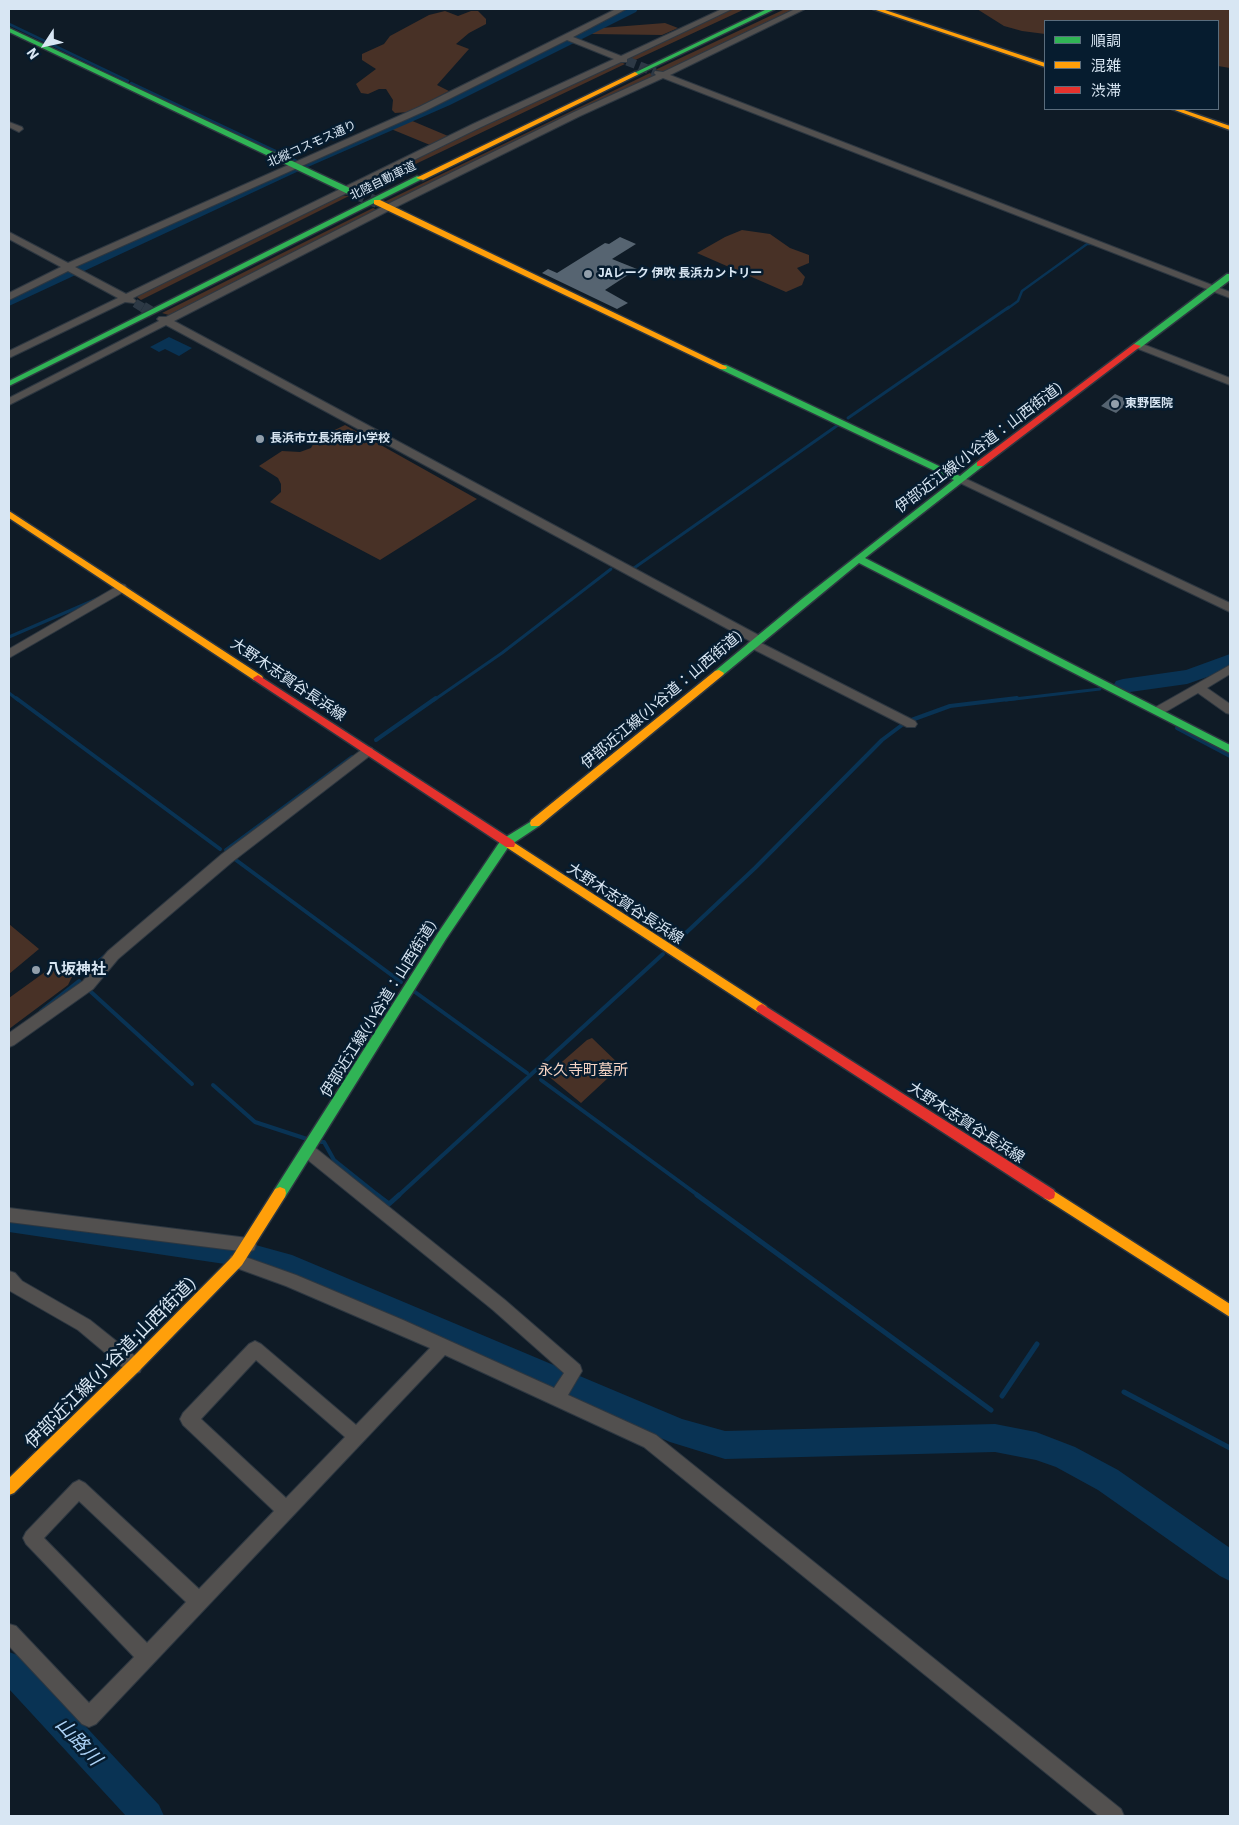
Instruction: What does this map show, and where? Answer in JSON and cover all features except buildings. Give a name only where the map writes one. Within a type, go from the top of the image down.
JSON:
[{"type":"main road","name":"北陸自動車道","points":[[9,372],[431,163],[755,9]]},
{"type":"main road","name":"北陸自動車道","points":[[9,384],[440,168],[772,9]]},
{"type":"main road","points":[[876,9],[1044,65]]},
{"type":"main road","points":[[9,30],[297,163],[349,192]]},
{"type":"main road","points":[[1178,110],[1230,128]]},
{"type":"main road","points":[[378,202],[960,479]]},
{"type":"main road","name":"伊部近江線(小谷道：山西街道)","points":[[244,1251],[442,936],[505,843],[527,829],[576,790],[805,600],[960,479],[1140,346],[1230,276]]},
{"type":"main road","name":"大野木志賀谷長浜線","points":[[9,514],[505,843],[1230,1311]]},
{"type":"main road","points":[[859,559],[1230,749]]},
{"type":"main road","name":"伊部近江線(小谷道;山西街道)","points":[[9,1488],[134,1366],[244,1251]]},
{"type":"street","name":"北縦コスモス通り","points":[[9,296],[297,163],[422,108],[622,9]]},
{"type":"street","points":[[9,355],[125,297],[349,192],[728,9]]},
{"type":"street","points":[[9,402],[389,207],[659,74],[802,9]]},
{"type":"street","points":[[571,39],[624,60]]},
{"type":"street","points":[[659,74],[1230,295]]},
{"type":"street","points":[[9,124],[19,129]]},
{"type":"street","points":[[9,234],[135,303]]},
{"type":"street","points":[[156,315],[755,642],[906,722]]},
{"type":"street","points":[[1140,346],[1230,382]]},
{"type":"street","points":[[960,479],[1230,608]]},
{"type":"street","points":[[9,654],[121,588]]},
{"type":"street","points":[[1158,712],[1230,669]]},
{"type":"street","points":[[1199,688],[1230,710]]},
{"type":"street","points":[[9,1041],[86,987],[113,955],[227,858],[368,751]]},
{"type":"street","points":[[308,1151],[499,1305],[574,1371],[557,1398]]},
{"type":"street","points":[[9,1215],[244,1251],[290,1280],[397,1325],[650,1441],[1114,1816]]},
{"type":"street","points":[[11,1286],[84,1325],[134,1366]]},
{"type":"street","points":[[9,1633],[89,1717],[442,1347]]},
{"type":"street","points":[[286,1510],[188,1418],[255,1349],[357,1436]]},
{"type":"street","points":[[146,1656],[32,1538],[79,1488],[198,1601]]},
{"type":"green space","points":[[730,9],[745,9],[633,61],[628,59],[629,56]]},
{"type":"green space","points":[[785,9],[797,9],[665,72],[655,70]]},
{"type":"green space","points":[[977,9],[1230,9],[1230,68],[1219,66],[1219,20],[1044,20],[1044,34],[1004,26]]},
{"type":"green space","points":[[445,11],[458,16],[471,11],[478,11],[486,19],[486,24],[469,33],[456,44],[469,49],[437,85],[449,91],[409,112],[395,113],[392,110],[393,100],[386,89],[379,89],[368,94],[361,93],[356,84],[376,69],[362,60],[362,54],[384,44],[390,36],[429,15]]},
{"type":"green space","points":[[665,23],[678,28],[662,35],[591,34],[601,28]]},
{"type":"green space","points":[[621,62],[625,64],[357,192],[354,189],[614,63]]},
{"type":"green space","points":[[650,73],[654,76],[390,205],[382,203]]},
{"type":"green space","points":[[410,120],[448,136],[430,145],[391,129]]},
{"type":"green space","points":[[338,195],[349,196],[141,300],[134,295]]},
{"type":"green space","points":[[373,208],[379,211],[172,316],[162,313]]},
{"type":"green space","points":[[742,230],[770,234],[790,248],[809,255],[809,263],[797,268],[805,277],[802,285],[786,292],[697,253],[725,237]]},
{"type":"green space","points":[[345,425],[477,499],[380,560],[270,502],[281,492],[281,484],[278,478],[259,466],[282,451],[300,452],[311,448],[316,439]]},
{"type":"green space","points":[[9,924],[39,949],[9,974]]},
{"type":"green space","points":[[56,964],[72,977],[68,985],[9,1029],[9,998]]},
{"type":"green space","name":"永久寺町墓所","points":[[592,1038],[621,1066],[581,1103],[547,1075],[587,1040]]},
{"type":"water","points":[[169,337],[192,348],[179,356],[165,349],[159,352],[150,347]]},
{"type":"waterway","points":[[301,166],[445,102],[632,9]]},
{"type":"waterway","points":[[9,24],[128,81]]},
{"type":"waterway","points":[[131,83],[305,165]]},
{"type":"waterway","points":[[9,301],[69,271],[295,169]]},
{"type":"waterway","points":[[1007,309],[1018,301],[1022,291],[1087,244],[1092,244]]},
{"type":"waterway","points":[[848,418],[1009,307]]},
{"type":"waterway","points":[[634,568],[838,425]]},
{"type":"waterway","points":[[434,700],[502,653],[611,569]]},
{"type":"waterway","points":[[9,637],[99,598]]},
{"type":"waterway","points":[[1123,686],[1187,677],[1216,668],[1230,661]]},
{"type":"waterway","points":[[1006,700],[1100,689]]},
{"type":"waterway","points":[[9,693],[18,700]]},
{"type":"waterway","points":[[16,698],[220,849]]},
{"type":"waterway","points":[[376,740],[436,698]]},
{"type":"waterway","points":[[673,945],[755,868],[882,740],[906,722],[950,706],[1017,698]]},
{"type":"waterway","points":[[1177,728],[1230,756]]},
{"type":"waterway","points":[[226,850],[352,757]]},
{"type":"waterway","points":[[236,860],[401,982]]},
{"type":"waterway","points":[[398,1196],[663,954]]},
{"type":"waterway","points":[[89,969],[105,956]]},
{"type":"waterway","points":[[41,1011],[79,981],[192,1084]]},
{"type":"waterway","points":[[415,992],[527,1073]]},
{"type":"waterway","points":[[541,1080],[699,1196]]},
{"type":"waterway","points":[[213,1085],[255,1122],[307,1139]]},
{"type":"waterway","points":[[321,1142],[324,1142],[334,1160],[379,1196]]},
{"type":"waterway","points":[[377,1195],[389,1204],[399,1195]]},
{"type":"waterway","points":[[697,1195],[991,1410]]},
{"type":"waterway","points":[[9,1221],[252,1256],[292,1267],[680,1432],[725,1445],[995,1438],[1036,1446],[1065,1457],[1108,1480],[1230,1566]]},
{"type":"waterway","points":[[1002,1396],[1037,1344]]},
{"type":"waterway","points":[[1124,1392],[1230,1448]]},
{"type":"waterway","name":"山路川","points":[[9,1667],[148,1816]]},
{"type":"tunnel","points":[[627,61],[655,72]]},
{"type":"tunnel","points":[[353,193],[377,202]]},
{"type":"tunnel","points":[[135,303],[145,309]]},
{"type":"tunnel","points":[[143,307],[156,315]]},
{"type":"traffic: fast","points":[[635,74],[772,9]]},
{"type":"traffic: fast","points":[[9,30],[353,193]]},
{"type":"traffic: fast","points":[[9,384],[420,178]]},
{"type":"traffic: fast","points":[[1137,346],[1230,276]]},
{"type":"traffic: fast","points":[[723,367],[960,479]]},
{"type":"traffic: fast","points":[[719,673],[805,601],[980,464]]},
{"type":"traffic: fast","points":[[859,559],[1230,749]]},
{"type":"traffic: fast","points":[[280,1193],[442,936],[505,843],[535,823]]},
{"type":"traffic: slow","points":[[876,9],[1044,65]]},
{"type":"traffic: slow","points":[[420,178],[635,74]]},
{"type":"traffic: slow","points":[[1178,110],[1230,128]]},
{"type":"traffic: slow","points":[[377,202],[723,367]]},
{"type":"traffic: slow","points":[[9,514],[258,678]]},
{"type":"traffic: slow","points":[[535,823],[719,673]]},
{"type":"traffic: slow","points":[[510,844],[762,1009]]},
{"type":"traffic: slow","points":[[9,1488],[134,1366],[237,1261],[280,1193]]},
{"type":"traffic: slow","points":[[1049,1194],[1230,1311]]},
{"type":"traffic: jam","points":[[980,464],[1137,346]]},
{"type":"traffic: jam","points":[[258,678],[510,844]]},
{"type":"traffic: jam","points":[[762,1009],[1049,1194]]},
{"type":"place","name":"JAレーク 伊吹 長浜カントリー","points":[[588,274]]},
{"type":"place","name":"東野医院","points":[[1115,404]]},
{"type":"place","name":"長浜市立長浜南小学校","points":[[260,439]]},
{"type":"place","name":"八坂神社","points":[[36,970]]}]
